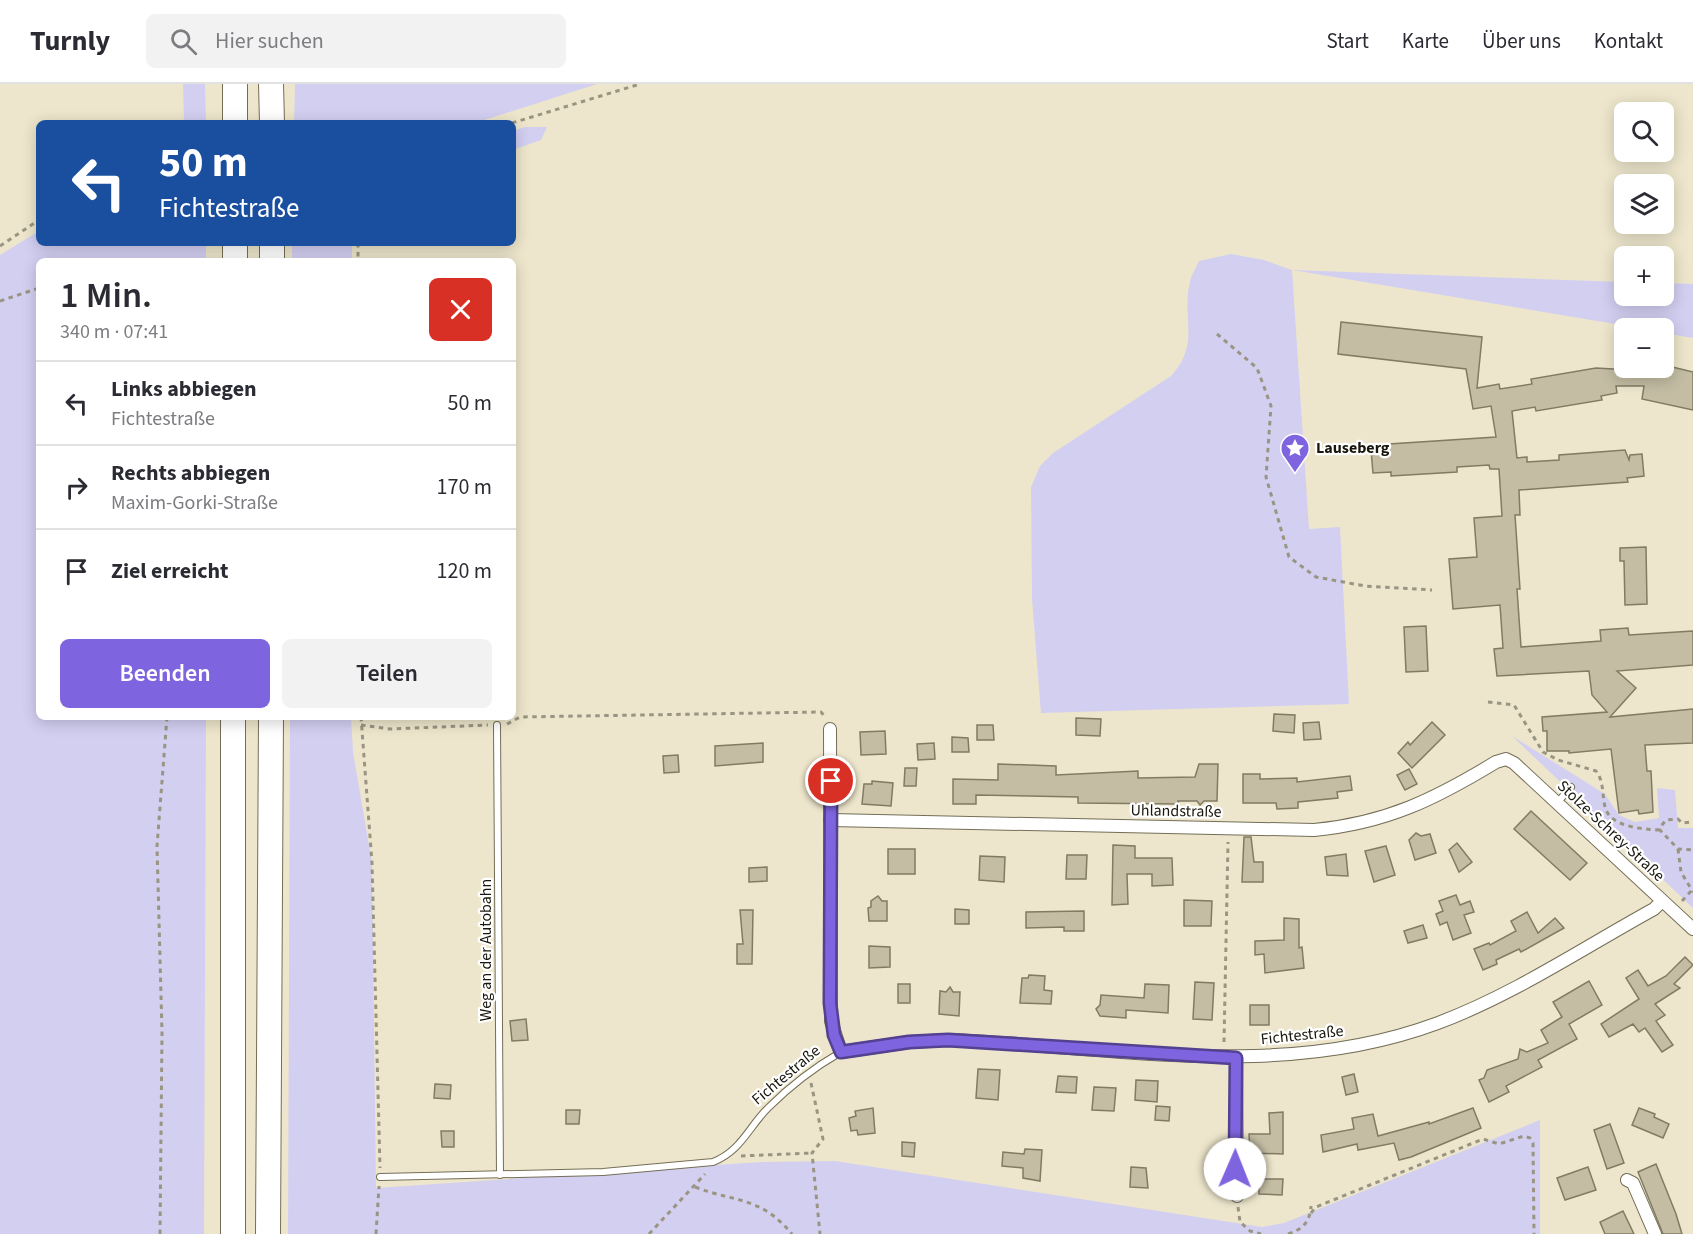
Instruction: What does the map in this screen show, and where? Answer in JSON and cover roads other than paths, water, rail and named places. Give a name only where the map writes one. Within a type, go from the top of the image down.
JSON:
[{"type":"highway","points":[[235,84],[235,120]]},
{"type":"highway","points":[[271,84],[272,120]]},
{"type":"highway","points":[[233,720],[233,1234]]},
{"type":"highway","points":[[268,1234],[271,720]]},
{"type":"street","points":[[830,729],[831,1012],[834,1035],[841,1052]]},
{"type":"street","name":"Uhlandstraße","points":[[831,819],[1314,830],[1371,822],[1423,803],[1496,762],[1506,759]]},
{"type":"street","name":"Stolze-Schrey-Straße","points":[[1506,759],[1514,763],[1693,929]]},
{"type":"street","name":"Fichtestraße","points":[[841,1052],[909,1042],[948,1040],[1230,1058],[1335,1049],[1374,1042],[1438,1023],[1500,997],[1654,909],[1662,901]]},
{"type":"street","points":[[1230,1058],[1237,1196]]},
{"type":"street","points":[[1627,1180],[1633,1183],[1655,1234]]},
{"type":"lane","name":"Weg an der Autobahn","points":[[497,725],[500,1175]]},
{"type":"lane","points":[[1557,803],[1571,787]]},
{"type":"lane","name":"Fichtestraße","points":[[500,1175],[603,1172],[713,1162],[728,1156],[739,1147],[767,1109],[809,1073],[841,1052]]},
{"type":"lane","points":[[380,1177],[500,1175]]},
{"type":"place","name":"Lauseberg","points":[[1295,474]]}]
